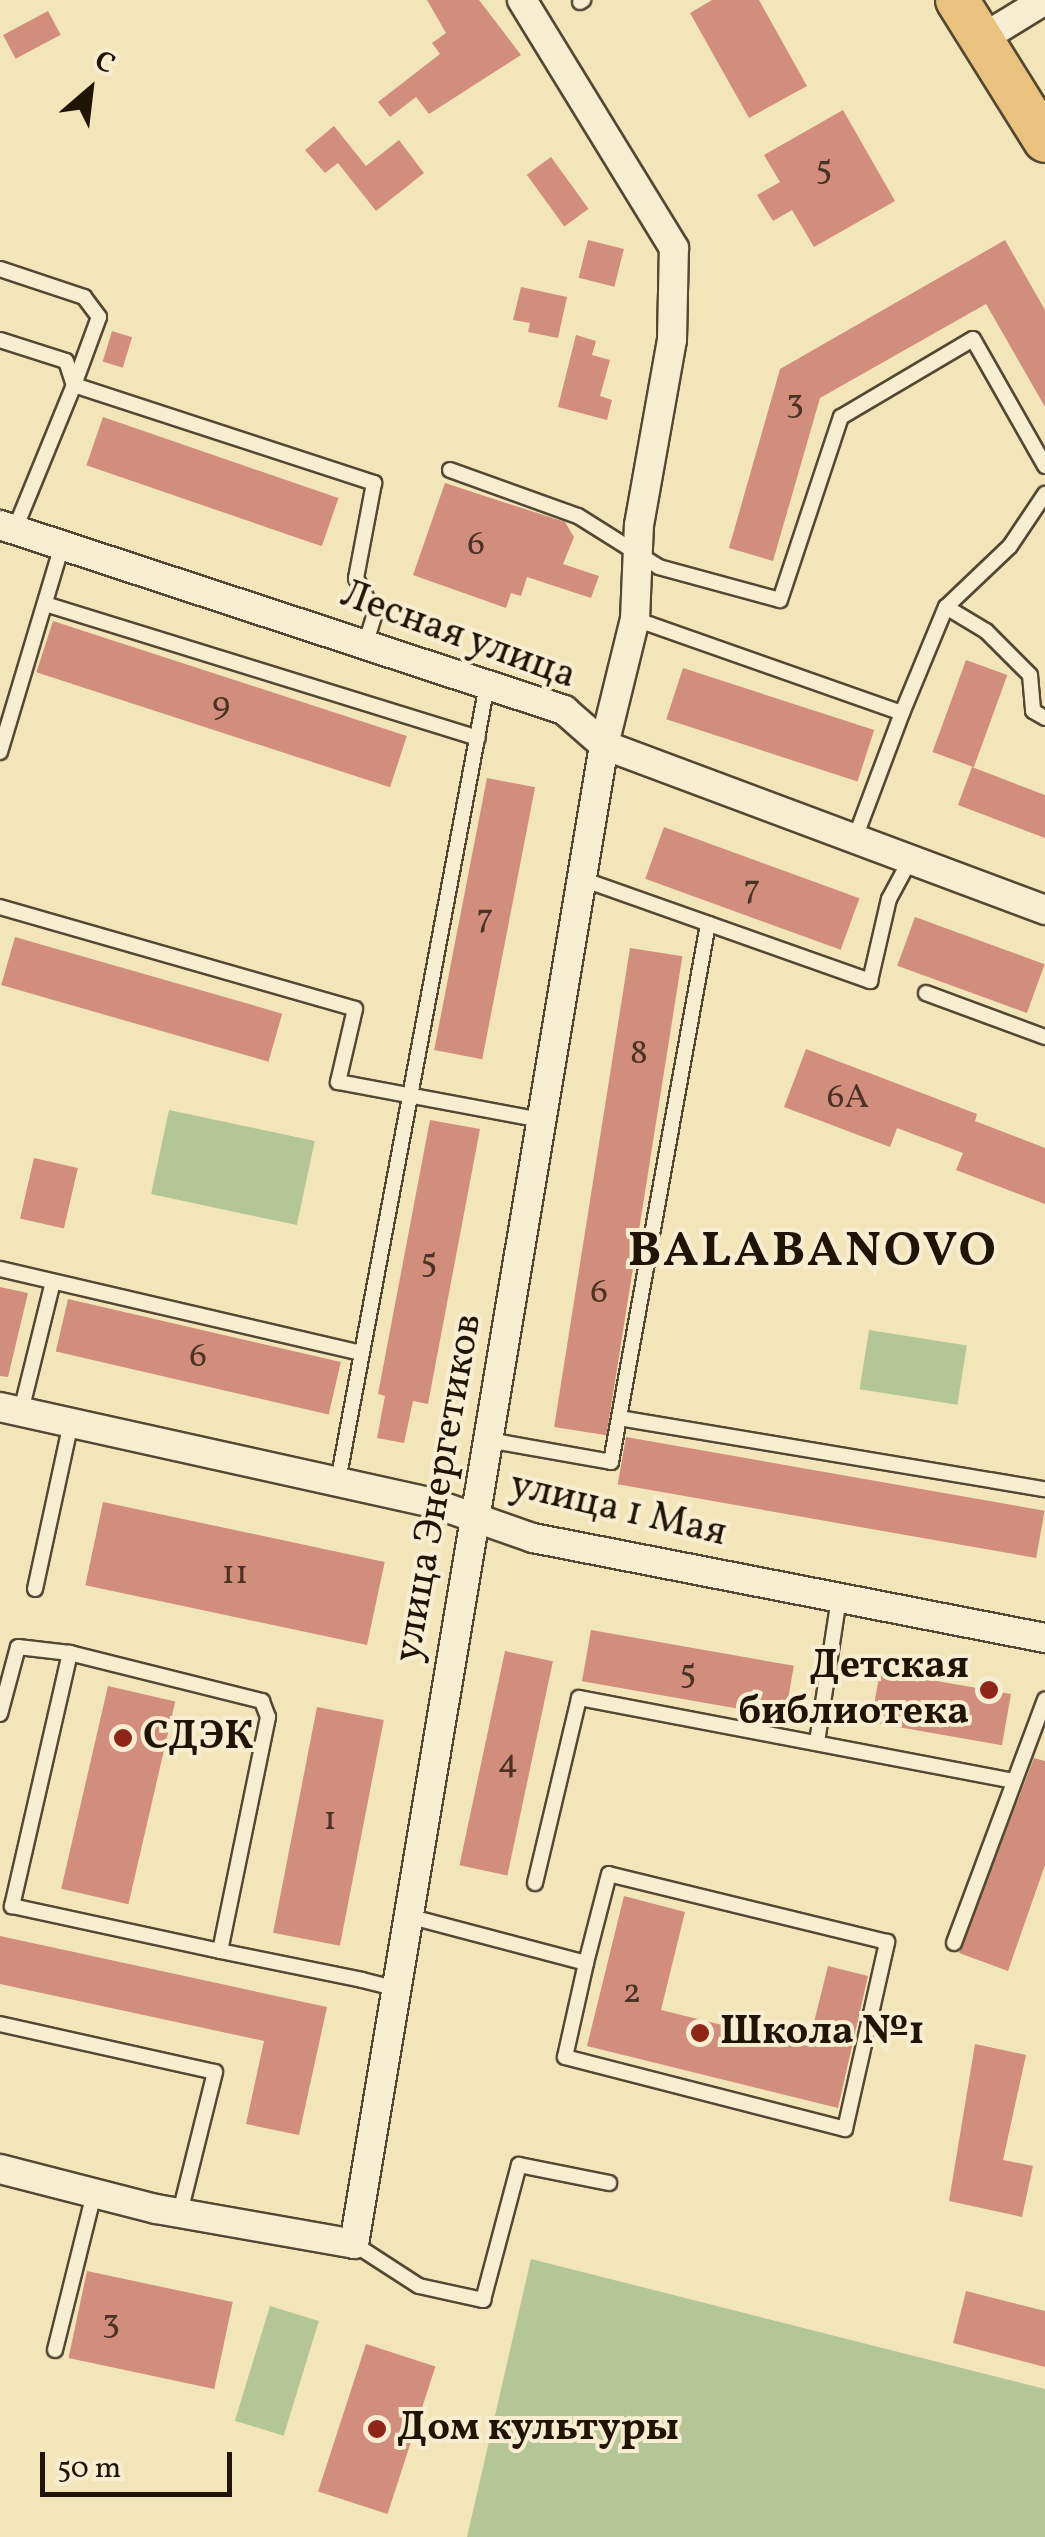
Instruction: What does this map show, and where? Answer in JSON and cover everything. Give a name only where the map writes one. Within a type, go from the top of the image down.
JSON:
[{"type":"main road","points":[[957,0],[1045,140]]},
{"type":"street","name":"улица Энергетиков","points":[[354,2244],[604,746],[635,619],[641,560],[639,525],[672,340],[674,248],[522,0]]},
{"type":"street","points":[[983,38],[1045,0]]},
{"type":"street","name":"Лесная улица","points":[[7,527],[564,710],[604,746],[1045,910]]},
{"type":"street","name":"улица 1 Мая","points":[[11,1409],[338,1482],[476,1518],[533,1538],[1045,1638]]},
{"type":"street","points":[[0,2168],[180,2212],[354,2244]]},
{"type":"lane","points":[[0,268],[84,297],[100,317],[74,385],[7,527]]},
{"type":"lane","points":[[450,470],[578,516],[641,560],[780,600],[841,417],[973,339],[1045,466]]},
{"type":"lane","points":[[0,340],[66,361],[74,385]]},
{"type":"lane","points":[[74,385],[374,483],[356,578],[375,614],[366,642]]},
{"type":"lane","points":[[855,838],[946,607],[1010,546],[1045,494]]},
{"type":"lane","points":[[0,752],[62,545]]},
{"type":"lane","points":[[45,604],[478,738]]},
{"type":"lane","points":[[946,607],[986,631],[1030,675],[1033,711],[1045,718]]},
{"type":"lane","points":[[635,619],[902,713]]},
{"type":"lane","points":[[338,1482],[488,685]]},
{"type":"lane","points":[[582,878],[870,981],[889,899],[910,860]]},
{"type":"lane","points":[[0,906],[355,1010],[338,1082],[541,1120]]},
{"type":"lane","points":[[488,1440],[611,1462],[708,924]]},
{"type":"lane","points":[[926,993],[1045,1037]]},
{"type":"lane","points":[[0,1269],[361,1353]]},
{"type":"lane","points":[[11,1409],[52,1282]]},
{"type":"lane","points":[[619,1418],[1045,1489]]},
{"type":"lane","points":[[35,1590],[71,1422]]},
{"type":"lane","points":[[817,1742],[839,1598]]},
{"type":"lane","points":[[0,1714],[18,1647],[70,1653],[262,1702],[268,1716],[220,1951]]},
{"type":"lane","points":[[70,1653],[6,1904],[395,1988]]},
{"type":"lane","points":[[535,1883],[579,1698],[1010,1780]]},
{"type":"lane","points":[[954,1944],[1010,1780],[1045,1698]]},
{"type":"lane","points":[[608,1874],[887,1942],[845,2129],[566,2057],[586,1963],[608,1874]]},
{"type":"lane","points":[[408,1916],[586,1963]]},
{"type":"lane","points":[[0,2024],[215,2072],[180,2212]]},
{"type":"lane","points":[[354,2244],[419,2286],[482,2300],[520,2164],[609,2182]]},
{"type":"lane","points":[[55,2350],[94,2193]]},
{"type":"green space","points":[[169,1110],[315,1141],[297,1225],[151,1194]]},
{"type":"green space","points":[[869,1330],[967,1345],[957,1405],[860,1389]]},
{"type":"green space","points":[[531,2259],[1045,2389],[1045,2537],[467,2537]]},
{"type":"green space","points":[[270,2306],[319,2321],[284,2436],[235,2421]]},
{"type":"building","points":[[427,0],[479,0],[521,55],[429,114],[416,97],[390,117],[378,102],[440,54],[432,43],[446,33]]},
{"type":"building","points":[[712,0],[759,0],[807,86],[749,118],[690,13]]},
{"type":"building","points":[[48,11],[61,35],[16,59],[3,35]]},
{"type":"building","points":[[843,110],[895,201],[814,247],[792,210],[773,221],[757,195],[780,182],[764,155]]},
{"type":"building","points":[[334,126],[366,166],[399,140],[424,173],[376,211],[338,163],[325,173],[305,150]]},
{"type":"building","points":[[551,157],[589,209],[564,226],[527,175]]},
{"type":"building","points":[[588,240],[624,249],[614,287],[579,278]]},
{"type":"building","points":[[1005,240],[1045,310],[1045,407],[986,304],[820,398],[773,561],[729,548],[780,369]]},
{"type":"building","points":[[521,287],[567,297],[558,338],[528,332],[530,323],[513,320]]},
{"type":"building","points":[[112,331],[132,337],[123,368],[103,362]]},
{"type":"building","points":[[576,335],[596,341],[592,355],[610,360],[600,396],[612,400],[607,420],[558,407]]},
{"type":"building","points":[[103,417],[338,498],[322,546],[86,465]]},
{"type":"building","points":[[445,483],[565,522],[574,537],[563,564],[599,576],[591,598],[527,577],[521,596],[511,593],[506,608],[413,575]]},
{"type":"building","points":[[53,621],[407,736],[390,787],[36,672]]},
{"type":"building","points":[[966,660],[1007,675],[974,767],[932,752]]},
{"type":"building","points":[[683,668],[874,730],[857,781],[666,719]]},
{"type":"building","points":[[972,767],[1045,795],[1045,838],[958,805]]},
{"type":"building","points":[[487,778],[535,787],[482,1059],[434,1050]]},
{"type":"building","points":[[664,827],[859,898],[841,950],[645,879]]},
{"type":"building","points":[[915,917],[1045,964],[1027,1013],[897,966]]},
{"type":"building","points":[[15,937],[282,1014],[268,1062],[1,985]]},
{"type":"building","points":[[630,948],[682,956],[606,1435],[554,1427]]},
{"type":"building","points":[[806,1049],[977,1114],[975,1121],[1045,1148],[1045,1204],[956,1170],[963,1153],[897,1128],[890,1147],[784,1107]]},
{"type":"building","points":[[430,1120],[480,1129],[428,1404],[413,1401],[404,1443],[377,1438],[385,1396],[378,1394]]},
{"type":"building","points":[[34,1158],[78,1168],[64,1229],[20,1218]]},
{"type":"building","points":[[0,1287],[28,1293],[8,1377],[0,1376]]},
{"type":"building","points":[[68,1299],[341,1362],[329,1415],[56,1352]]},
{"type":"building","points":[[626,1437],[1045,1511],[1036,1558],[618,1484]]},
{"type":"building","points":[[103,1502],[385,1562],[367,1645],[85,1585]]},
{"type":"building","points":[[591,1630],[794,1666],[785,1717],[582,1681]]},
{"type":"building","points":[[505,1651],[553,1661],[507,1875],[459,1865]]},
{"type":"building","points":[[880,1671],[1011,1694],[1002,1745],[871,1722]]},
{"type":"building","points":[[108,1686],[175,1702],[128,1904],[61,1889]]},
{"type":"building","points":[[317,1707],[384,1720],[340,1946],[273,1933]]},
{"type":"building","points":[[1034,1758],[1045,1761],[1045,1865],[1008,1971],[959,1953]]},
{"type":"building","points":[[624,1896],[685,1912],[661,2010],[808,2046],[828,1966],[868,1976],[838,2108],[587,2046]]},
{"type":"building","points":[[0,1936],[327,2007],[299,2135],[246,2124],[264,2041],[0,1984]]},
{"type":"building","points":[[975,2044],[1026,2055],[1003,2160],[1033,2166],[1022,2217],[949,2201]]},
{"type":"building","points":[[87,2271],[233,2302],[214,2389],[68,2358]]},
{"type":"building","points":[[966,2291],[1045,2311],[1045,2367],[953,2343]]},
{"type":"building","name":"Дом культуры","points":[[366,2344],[435,2367],[388,2514],[318,2491]]},
{"type":"place","name":"Детская библиотека","points":[[989,1690]]},
{"type":"place","name":"СДЭК","points":[[123,1738]]},
{"type":"place","name":"Школа №1","points":[[700,2033]]},
{"type":"place","name":"Дом культуры","points":[[377,2429]]},
{"type":"district","name":"BALABANOVO","points":[[813,1253]]}]
